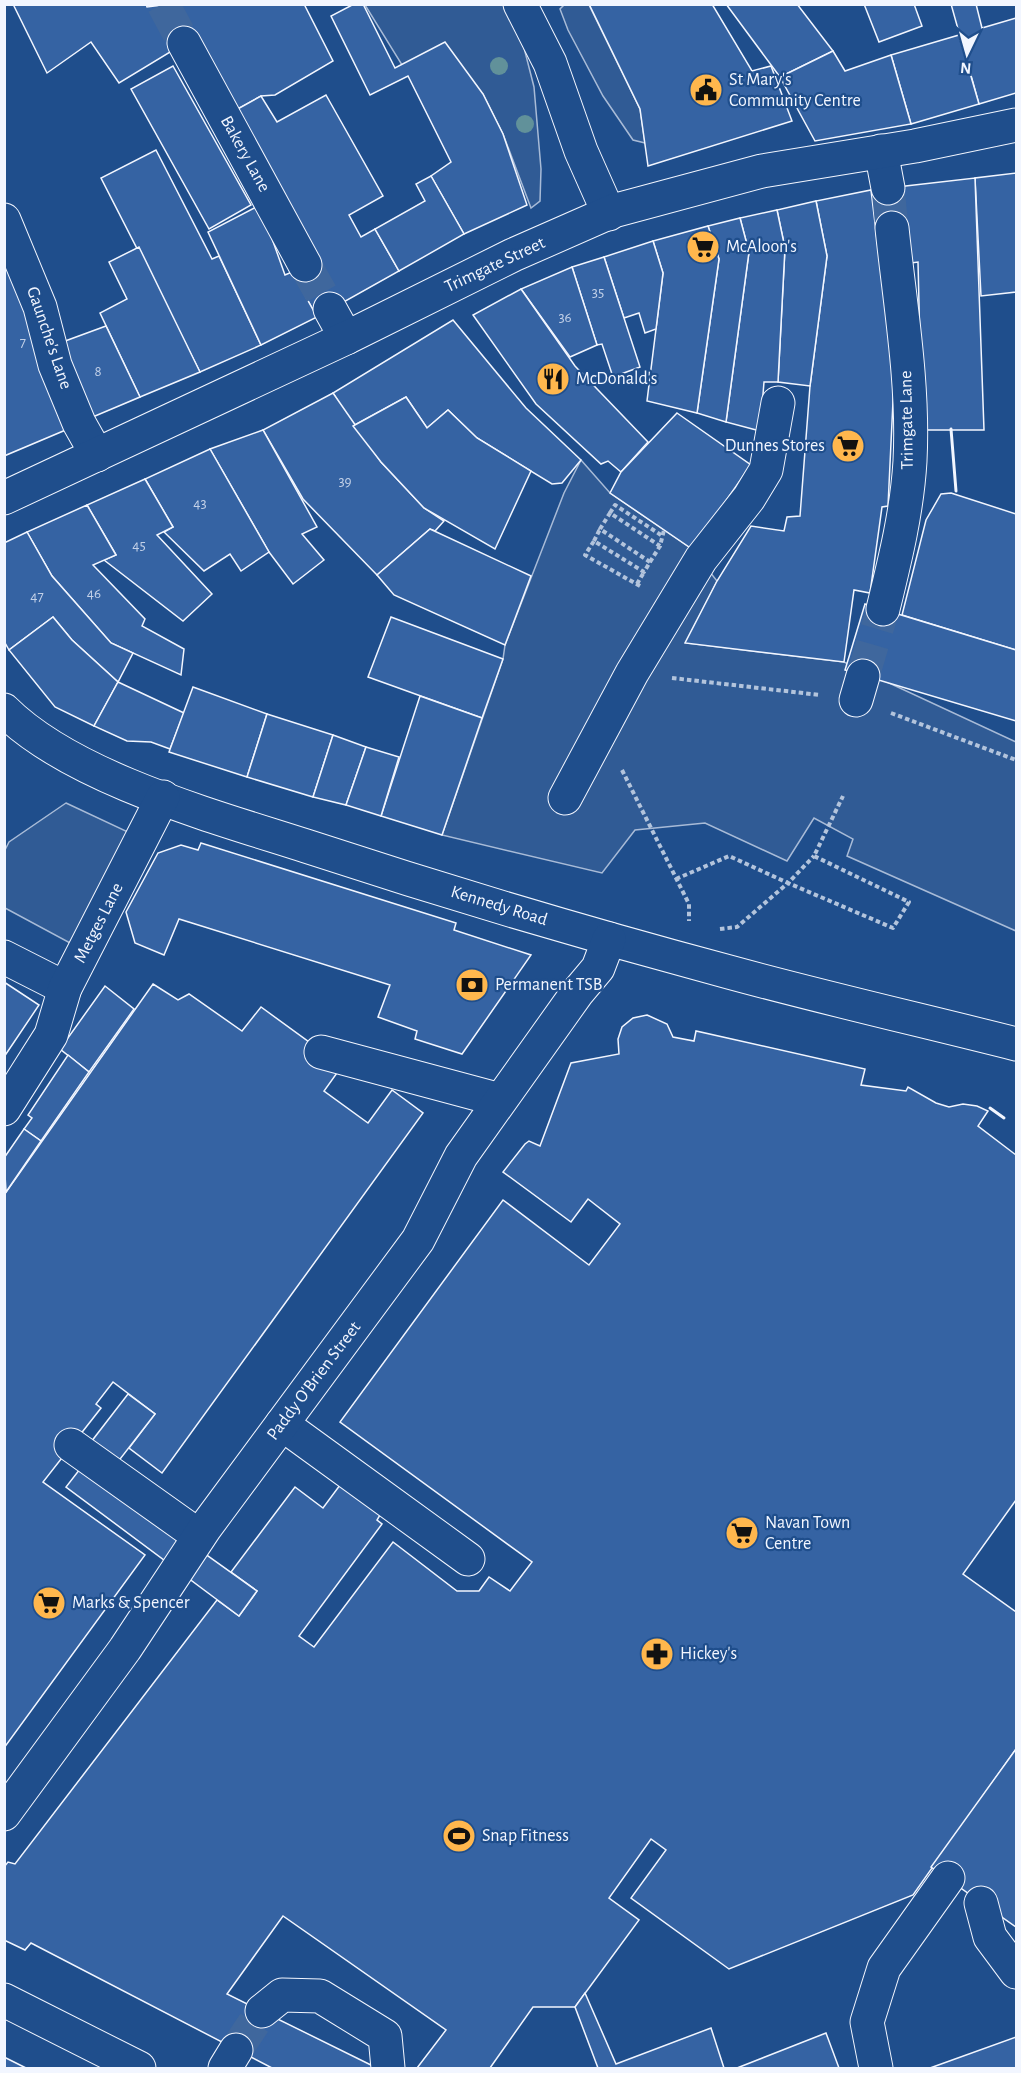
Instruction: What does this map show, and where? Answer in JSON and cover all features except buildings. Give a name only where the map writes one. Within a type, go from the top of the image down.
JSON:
[{"type":"street","points":[[520,4],[550,63],[581,151],[609,213]]},
{"type":"street","name":"Bakery Lane","points":[[184,44],[305,265]]},
{"type":"street","name":"Trimgate Street","points":[[4,498],[346,338],[513,255],[609,213],[762,171],[881,152],[1017,125]]},
{"type":"street","points":[[881,152],[888,188]]},
{"type":"street","name":"Gaunche's Lane","points":[[4,220],[40,307],[55,365],[96,455]]},
{"type":"street","name":"Trimgate Lane","points":[[883,609],[903,527],[910,460],[907,366],[892,228]]},
{"type":"street","points":[[330,309],[346,338]]},
{"type":"street","points":[[565,798],[632,673],[672,606],[701,559],[749,498],[765,470],[778,403]]},
{"type":"street","name":"Kennedy Road","points":[[4,710],[35,736],[101,772],[163,797],[387,873],[609,939],[1017,1044]]},
{"type":"street","name":"Metges Lane","points":[[4,1109],[51,1035],[65,988],[163,797]]},
{"type":"street","name":"Paddy O'Brien Street","points":[[4,1814],[125,1649],[199,1536],[418,1240],[461,1156],[598,968],[609,939]]},
{"type":"street","points":[[4,957],[65,988]]},
{"type":"street","points":[[321,1052],[500,1100]]},
{"type":"street","points":[[282,1424],[468,1559]]},
{"type":"street","points":[[71,1445],[199,1536]]},
{"type":"street","points":[[876,2068],[867,2022],[884,1968],[948,1878]]},
{"type":"street","points":[[981,1903],[990,1937],[1017,1972]]},
{"type":"street","points":[[262,2011],[282,1995],[320,1996],[385,2036],[388,2068]]},
{"type":"street","points":[[4,2000],[139,2068]]},
{"type":"path","points":[[662,535],[615,505],[585,555],[672,606]]},
{"type":"path","points":[[609,513],[660,546]]},
{"type":"path","points":[[600,529],[650,562]]},
{"type":"path","points":[[637,584],[660,546],[664,530]]},
{"type":"path","points":[[594,541],[644,572]]},
{"type":"path","points":[[602,729],[689,904],[688,960]]},
{"type":"path","points":[[718,929],[737,927],[788,883],[814,856],[843,796]]},
{"type":"path","points":[[676,879],[729,856],[893,928],[909,902],[814,856]]},
{"type":"shaded area","points":[[365,5],[503,5],[521,36],[534,87],[541,169],[540,201],[531,208],[503,134],[483,94],[402,65]]},
{"type":"shaded area","points":[[564,5],[589,5],[640,109],[645,143],[633,140],[603,96],[568,30],[560,9]]},
{"type":"shaded area","points":[[581,460],[610,493],[692,549],[717,581],[686,643],[844,662],[1016,742],[1016,931],[847,856],[853,839],[814,818],[787,861],[705,823],[635,830],[602,873],[442,835],[503,659],[505,645],[564,493]]},
{"type":"shaded area","points":[[66,803],[128,832],[70,943],[5,908],[5,850],[9,842]]},
{"type":"tunnel","points":[[163,4],[184,43]]},
{"type":"tunnel","points":[[888,188],[892,228]]},
{"type":"tunnel","points":[[305,265],[330,309]]},
{"type":"tunnel","points":[[863,676],[883,609]]},
{"type":"tunnel","points":[[236,2050],[262,2011]]},
{"type":"wall","points":[[951,429],[956,491]]},
{"type":"wall","points":[[990,1108],[1004,1118]]},
{"type":"place","name":"St Mary's Community Centre","points":[[706,90]]},
{"type":"place","name":"McAloon's","points":[[703,247]]},
{"type":"place","name":"McDonald's","points":[[553,379]]},
{"type":"place","name":"Dunnes Stores","points":[[848,446]]},
{"type":"place","name":"Permanent TSB","points":[[472,985]]},
{"type":"place","name":"Navan Town Centre","points":[[742,1533]]},
{"type":"place","name":"Marks & Spencer","points":[[49,1603]]},
{"type":"place","name":"Hickey's","points":[[657,1654]]},
{"type":"place","name":"Snap Fitness","points":[[459,1836]]}]
